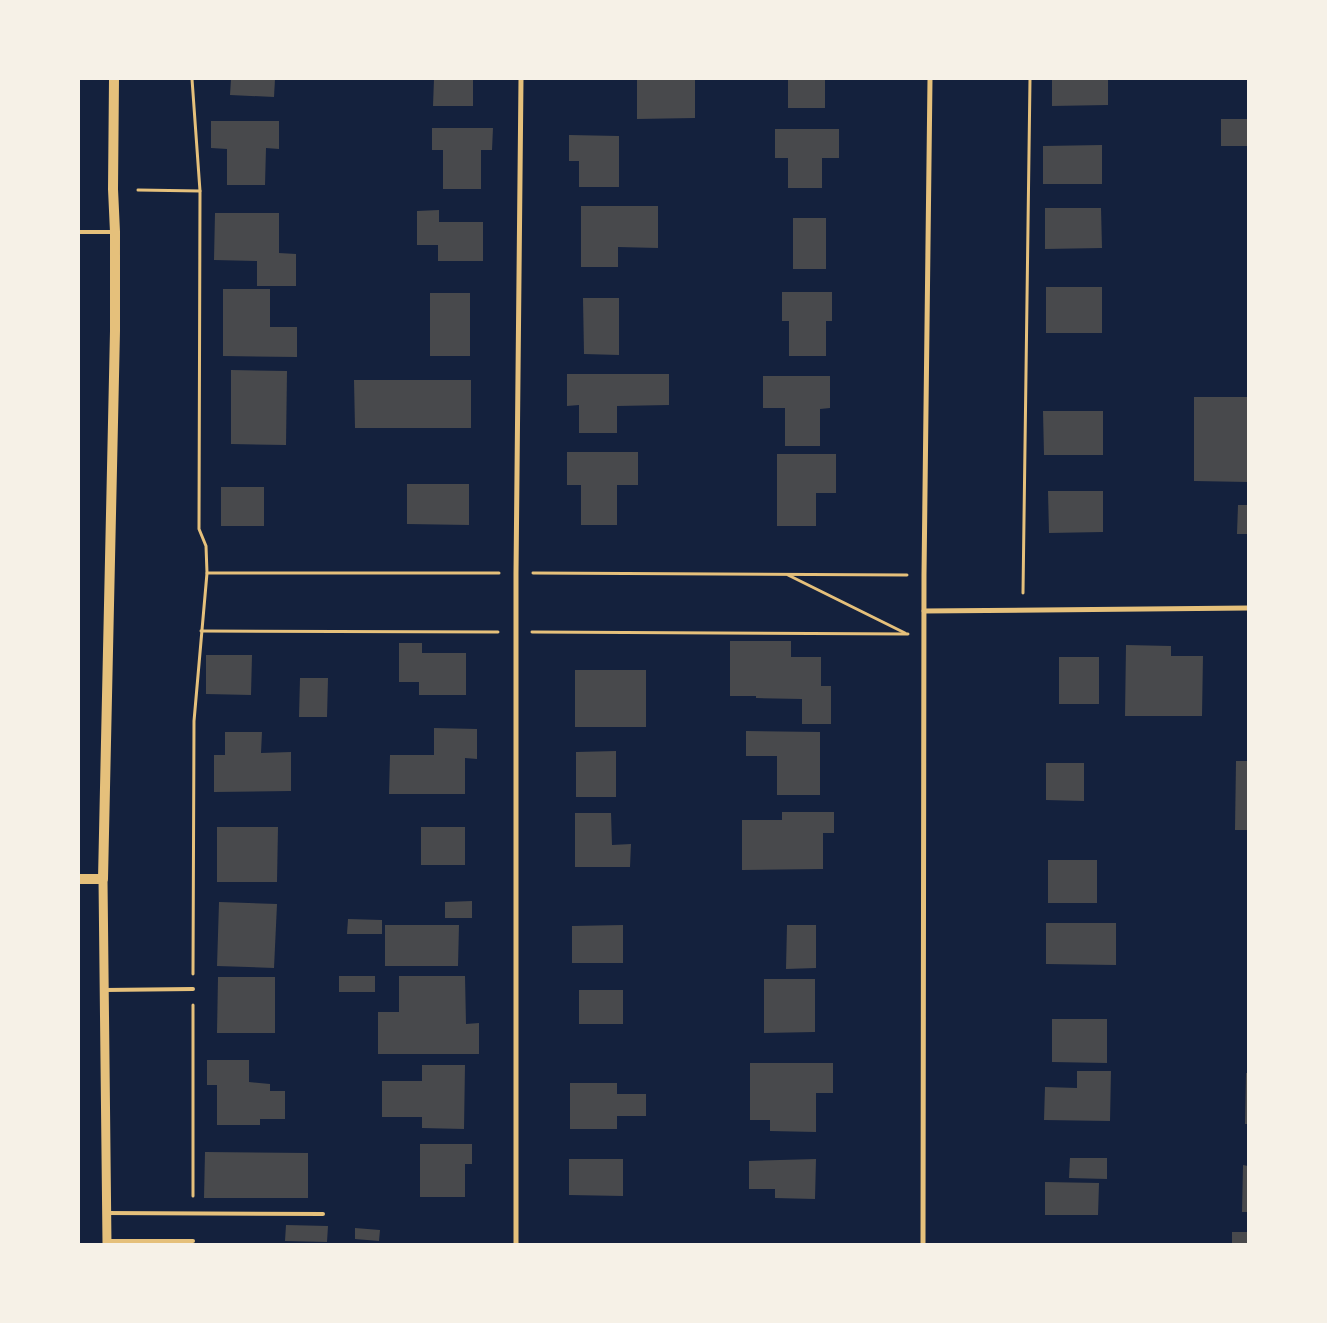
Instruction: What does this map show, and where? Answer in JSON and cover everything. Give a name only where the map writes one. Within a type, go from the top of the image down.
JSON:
[{"type":"main road","points":[[79,879],[103,879],[115,331],[114,79]]},
{"type":"street","points":[[516,1244],[516,632],[521,79]]},
{"type":"street","points":[[923,1244],[924,575],[930,79]]},
{"type":"street","points":[[924,611],[1248,608]]},
{"type":"street","points":[[103,879],[107,1243]]},
{"type":"lane","points":[[79,232],[115,232]]},
{"type":"lane","points":[[104,990],[193,989]]},
{"type":"lane","points":[[106,1213],[323,1214]]},
{"type":"lane","points":[[107,1243],[193,1241]]},
{"type":"path","points":[[192,79],[200,192],[199,529],[206,546],[207,573],[200,632],[194,721],[193,1214]]},
{"type":"path","points":[[1023,610],[1030,79]]},
{"type":"path","points":[[138,190],[200,192]]},
{"type":"path","points":[[907,634],[787,575],[924,575]]},
{"type":"path","points":[[200,632],[924,635]]},
{"type":"building","points":[[231,79],[275,79],[274,97],[230,95]]},
{"type":"building","points":[[434,79],[473,79],[473,106],[433,106]]},
{"type":"building","points":[[637,79],[695,79],[695,118],[637,119]]},
{"type":"building","points":[[788,79],[825,79],[825,108],[788,108]]},
{"type":"building","points":[[1052,79],[1108,79],[1108,105],[1052,106]]},
{"type":"building","points":[[1221,119],[1248,119],[1248,146],[1221,146]]},
{"type":"building","points":[[211,121],[279,121],[279,149],[266,148],[265,185],[227,185],[227,149],[211,148]]},
{"type":"building","points":[[432,128],[493,128],[492,150],[481,150],[481,189],[443,189],[443,150],[432,150]]},
{"type":"building","points":[[775,129],[839,129],[839,158],[822,158],[822,188],[788,188],[788,158],[775,158]]},
{"type":"building","points":[[569,135],[619,136],[619,187],[579,187],[579,161],[569,161]]},
{"type":"building","points":[[1102,145],[1102,184],[1043,184],[1043,146]]},
{"type":"building","points":[[581,206],[658,206],[658,248],[618,247],[618,267],[581,267]]},
{"type":"building","points":[[1045,208],[1101,208],[1102,248],[1045,249]]},
{"type":"building","points":[[439,210],[439,222],[483,222],[483,261],[438,261],[438,245],[417,245],[417,211]]},
{"type":"building","points":[[215,213],[279,213],[279,253],[296,254],[296,286],[257,286],[257,261],[214,260]]},
{"type":"building","points":[[793,218],[826,218],[826,269],[793,269]]},
{"type":"building","points":[[1046,287],[1102,287],[1102,333],[1046,333]]},
{"type":"building","points":[[223,289],[270,289],[270,327],[297,327],[297,357],[223,356]]},
{"type":"building","points":[[782,292],[832,292],[832,321],[826,321],[826,356],[789,356],[789,321],[782,321]]},
{"type":"building","points":[[430,293],[470,293],[470,356],[430,356]]},
{"type":"building","points":[[583,298],[619,298],[619,355],[584,354]]},
{"type":"building","points":[[231,370],[287,371],[286,445],[231,444]]},
{"type":"building","points":[[567,374],[669,374],[669,405],[617,406],[617,433],[579,433],[579,405],[567,406]]},
{"type":"building","points":[[763,376],[830,376],[830,408],[820,409],[820,446],[785,446],[785,408],[763,408]]},
{"type":"building","points":[[354,380],[471,380],[471,428],[355,428]]},
{"type":"building","points":[[1194,397],[1248,397],[1248,482],[1194,481]]},
{"type":"building","points":[[1043,411],[1103,411],[1103,455],[1044,455]]},
{"type":"building","points":[[567,452],[638,452],[638,485],[617,485],[617,525],[581,525],[581,485],[567,485]]},
{"type":"building","points":[[777,454],[836,454],[836,493],[816,493],[816,526],[777,526]]},
{"type":"building","points":[[407,484],[469,484],[469,525],[407,524]]},
{"type":"building","points":[[221,487],[264,487],[264,526],[221,526]]},
{"type":"building","points":[[1048,491],[1103,491],[1103,532],[1049,533]]},
{"type":"building","points":[[1238,505],[1248,505],[1248,534],[1237,534]]},
{"type":"building","points":[[730,641],[791,641],[791,657],[821,657],[821,686],[831,686],[831,724],[802,724],[802,699],[730,696]]},
{"type":"building","points":[[399,643],[422,643],[422,653],[466,653],[466,695],[419,695],[419,682],[399,682]]},
{"type":"building","points":[[1126,645],[1171,646],[1171,656],[1203,656],[1202,716],[1125,716]]},
{"type":"building","points":[[206,655],[252,655],[251,695],[206,694]]},
{"type":"building","points":[[1059,657],[1099,657],[1099,704],[1059,704]]},
{"type":"building","points":[[575,670],[646,670],[646,727],[575,727]]},
{"type":"building","points":[[300,678],[328,678],[327,717],[299,717]]},
{"type":"building","points":[[434,728],[477,729],[477,759],[465,758],[465,794],[389,794],[390,755],[434,755]]},
{"type":"building","points":[[746,731],[820,732],[820,795],[777,795],[777,756],[746,756]]},
{"type":"building","points":[[225,732],[262,732],[261,753],[291,752],[291,791],[214,792],[214,755],[225,755]]},
{"type":"building","points":[[616,751],[616,797],[576,797],[576,752]]},
{"type":"building","points":[[1236,761],[1248,761],[1248,830],[1235,830]]},
{"type":"building","points":[[1046,763],[1084,763],[1084,801],[1046,800]]},
{"type":"building","points":[[782,812],[834,812],[834,833],[823,833],[823,869],[742,870],[742,820],[782,820]]},
{"type":"building","points":[[575,813],[611,813],[612,845],[631,844],[630,867],[575,867]]},
{"type":"building","points":[[217,827],[278,827],[277,882],[217,882]]},
{"type":"building","points":[[421,827],[465,827],[465,865],[421,865]]},
{"type":"building","points":[[1048,860],[1097,860],[1097,903],[1048,903]]},
{"type":"building","points":[[472,901],[472,918],[445,918],[445,902]]},
{"type":"building","points":[[219,902],[277,904],[274,968],[217,966]]},
{"type":"building","points":[[348,919],[382,920],[382,934],[347,934]]},
{"type":"building","points":[[1046,923],[1116,923],[1116,965],[1046,964]]},
{"type":"building","points":[[385,925],[459,925],[458,966],[385,966]]},
{"type":"building","points":[[623,925],[623,963],[572,963],[572,926]]},
{"type":"building","points":[[787,925],[816,925],[816,968],[786,969]]},
{"type":"building","points":[[339,976],[375,976],[375,992],[339,992]]},
{"type":"building","points":[[399,976],[465,976],[466,1024],[479,1023],[479,1054],[378,1054],[378,1012],[399,1012]]},
{"type":"building","points":[[218,977],[275,977],[275,1033],[217,1033]]},
{"type":"building","points":[[764,979],[815,979],[815,1032],[764,1033]]},
{"type":"building","points":[[579,990],[623,990],[623,1024],[579,1024]]},
{"type":"building","points":[[1052,1019],[1107,1019],[1107,1063],[1052,1062]]},
{"type":"building","points":[[207,1060],[249,1060],[249,1082],[270,1084],[270,1091],[285,1091],[285,1119],[260,1119],[260,1125],[217,1125],[217,1085],[207,1085]]},
{"type":"building","points":[[750,1063],[833,1063],[833,1093],[816,1093],[816,1132],[770,1131],[770,1120],[750,1120]]},
{"type":"building","points":[[422,1065],[465,1065],[464,1129],[422,1128],[422,1117],[382,1117],[382,1081],[422,1081]]},
{"type":"building","points":[[1077,1071],[1111,1071],[1110,1121],[1044,1120],[1045,1087],[1077,1088]]},
{"type":"building","points":[[1246,1073],[1248,1073],[1248,1124],[1245,1124]]},
{"type":"building","points":[[570,1083],[617,1083],[617,1094],[646,1094],[646,1116],[617,1116],[617,1129],[570,1129]]},
{"type":"building","points":[[420,1144],[472,1144],[472,1164],[465,1164],[465,1197],[420,1197]]},
{"type":"building","points":[[205,1152],[308,1153],[308,1198],[204,1198]]},
{"type":"building","points":[[1070,1158],[1107,1158],[1107,1179],[1069,1178]]},
{"type":"building","points":[[569,1159],[623,1159],[623,1196],[569,1195]]},
{"type":"building","points":[[816,1159],[815,1199],[775,1198],[775,1189],[749,1189],[749,1161]]},
{"type":"building","points":[[1243,1165],[1248,1166],[1248,1212],[1242,1212]]},
{"type":"building","points":[[1045,1182],[1099,1183],[1098,1215],[1045,1215]]},
{"type":"building","points":[[286,1225],[328,1226],[327,1242],[285,1241]]},
{"type":"building","points":[[355,1228],[380,1230],[379,1241],[355,1239]]},
{"type":"building","points":[[1232,1232],[1248,1232],[1248,1244],[1232,1244]]}]
